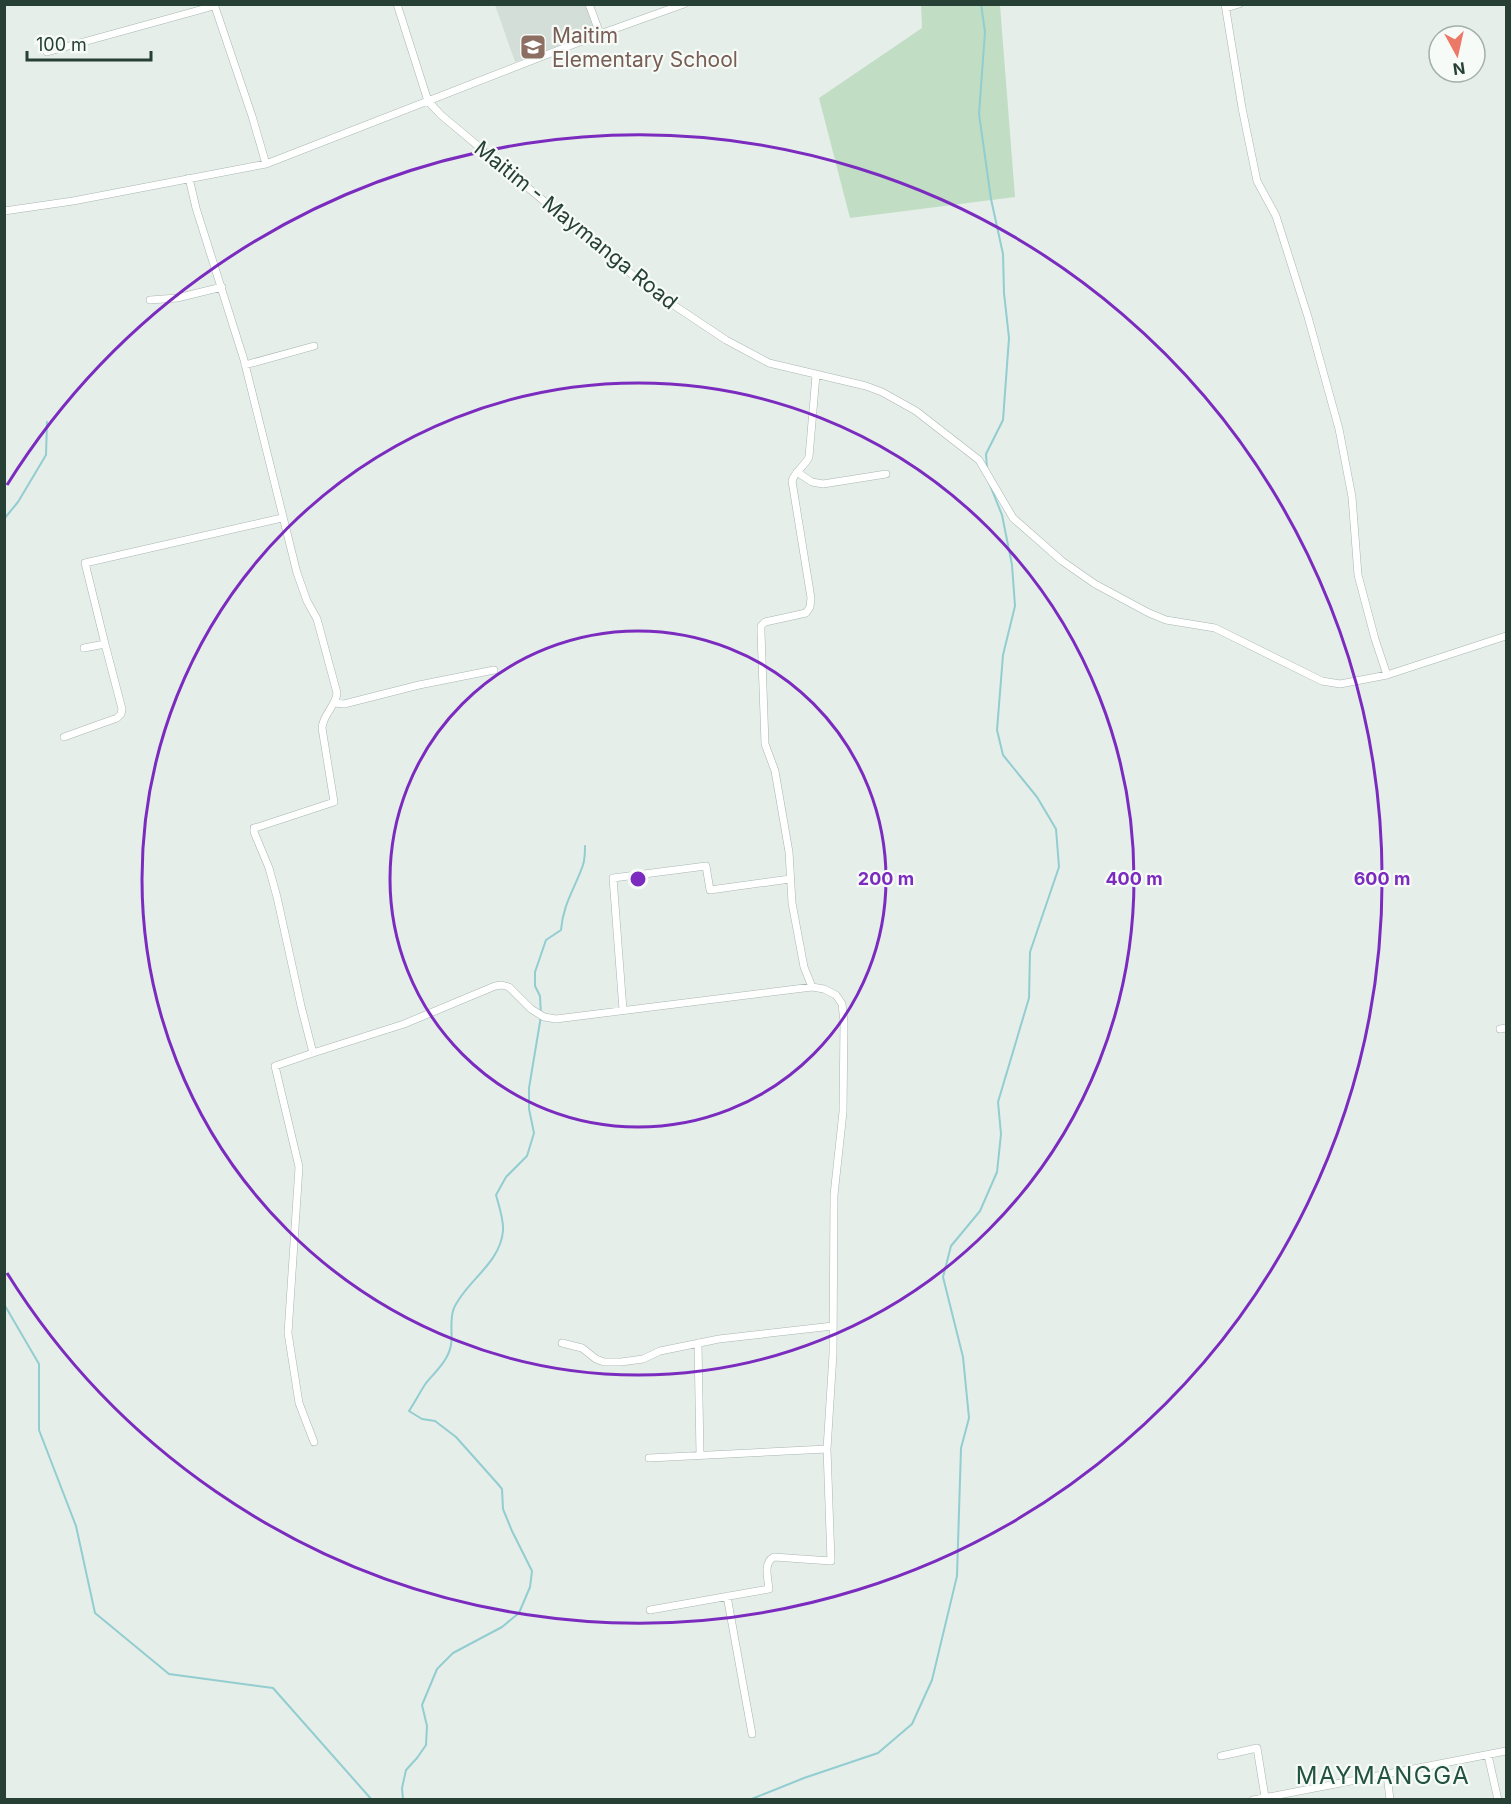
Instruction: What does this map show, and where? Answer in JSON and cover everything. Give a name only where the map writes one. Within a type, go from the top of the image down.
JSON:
[{"type":"street","name":"Maitim - Maymanga Road","points":[[397,4],[428,101],[441,115],[648,288],[726,340],[769,363],[866,386],[916,411],[979,460],[1013,518],[1062,561],[1095,584],[1166,620],[1215,628],[1322,681],[1340,684],[1387,675],[1506,636]]},
{"type":"street","points":[[589,4],[600,34]]},
{"type":"street","points":[[4,212],[266,164],[600,34],[684,4]]},
{"type":"street","points":[[1239,4],[1225,6],[1257,181],[1276,216],[1308,316],[1339,429],[1352,497],[1358,575],[1387,675]]},
{"type":"street","points":[[47,51],[214,5],[266,164]]},
{"type":"street","points":[[189,178],[196,208],[245,365],[297,573],[307,601],[317,619],[337,693],[334,703],[324,717],[322,728],[334,802],[254,828],[278,897],[313,1053]]},
{"type":"street","points":[[150,300],[177,298],[222,287]]},
{"type":"street","points":[[245,365],[314,346]]},
{"type":"street","points":[[812,987],[804,967],[781,804],[773,763],[765,744],[761,627],[765,622],[806,612],[810,607],[811,598],[792,487],[793,477],[807,462],[809,456],[816,375]]},
{"type":"street","points":[[797,472],[812,482],[823,484],[886,474]]},
{"type":"street","points":[[64,737],[117,718],[122,709],[85,563],[282,518]]},
{"type":"street","points":[[84,648],[105,644]]},
{"type":"street","points":[[334,703],[344,704],[419,685],[494,670]]},
{"type":"street","points":[[623,1010],[613,878],[706,866],[710,890],[790,879]]},
{"type":"street","points":[[314,1442],[299,1403],[288,1333],[299,1167],[275,1066],[404,1024],[502,985],[508,987],[531,1009],[544,1017],[556,1019],[812,987],[824,989],[836,995],[842,1004],[844,1022],[843,1112],[834,1195],[833,1326],[827,1449],[831,1561],[774,1557],[767,1563],[769,1589],[650,1610]]},
{"type":"street","points":[[562,1343],[582,1348],[604,1362],[621,1362],[643,1359],[660,1351],[719,1339],[833,1326]]},
{"type":"street","points":[[698,1343],[700,1455]]},
{"type":"street","points":[[649,1458],[827,1449]]},
{"type":"street","points":[[727,1596],[752,1734]]},
{"type":"street","points":[[1221,1756],[1257,1748],[1265,1797]]},
{"type":"street","points":[[1253,1800],[1506,1751]]},
{"type":"street","points":[[1488,1755],[1498,1800]]},
{"type":"street","points":[[1387,1774],[1390,1800]]},
{"type":"shaded area","name":"Maitim Elementary School","points":[[495,5],[588,5],[598,31],[515,62]]},
{"type":"green space","points":[[921,5],[1000,5],[1015,197],[850,218],[819,98],[922,28]]},
{"type":"waterway","points":[[981,4],[985,32],[979,114],[991,199],[1003,254],[1009,338],[1003,420],[986,454],[987,469]]},
{"type":"waterway","points":[[4,519],[18,502],[46,455],[47,422]]},
{"type":"waterway","points":[[749,1800],[804,1778],[878,1753],[912,1724],[932,1680],[957,1576],[961,1448],[969,1418],[963,1357],[943,1277],[951,1246],[980,1211],[997,1172],[1001,1134],[998,1102],[1029,998],[1030,952],[1059,867],[1056,829],[1037,797],[1003,755],[997,730],[1003,655],[1015,606],[1012,565],[1002,515],[988,480]]},
{"type":"waterway","points":[[403,1800],[402,1788],[406,1770],[426,1745],[427,1726],[422,1705],[437,1669],[453,1653],[502,1627],[519,1613],[530,1587],[532,1571],[503,1509],[502,1489],[456,1437],[435,1421],[422,1419],[409,1411],[426,1383],[447,1356],[451,1345],[452,1317],[459,1298],[489,1263],[501,1243],[503,1222],[496,1195],[506,1177],[527,1156],[534,1133],[529,1109],[529,1088],[541,1016],[540,996],[535,986],[535,972],[546,940],[561,930],[567,904],[584,863],[585,846]]},
{"type":"waterway","points":[[4,1304],[39,1364],[39,1430],[76,1526],[95,1613],[169,1674],[273,1688],[372,1800]]},
{"type":"place","name":"Maitim Elementary School","points":[[533,47]]},
{"type":"district","name":"MAYMANGGA","points":[[1383,1775]]}]
